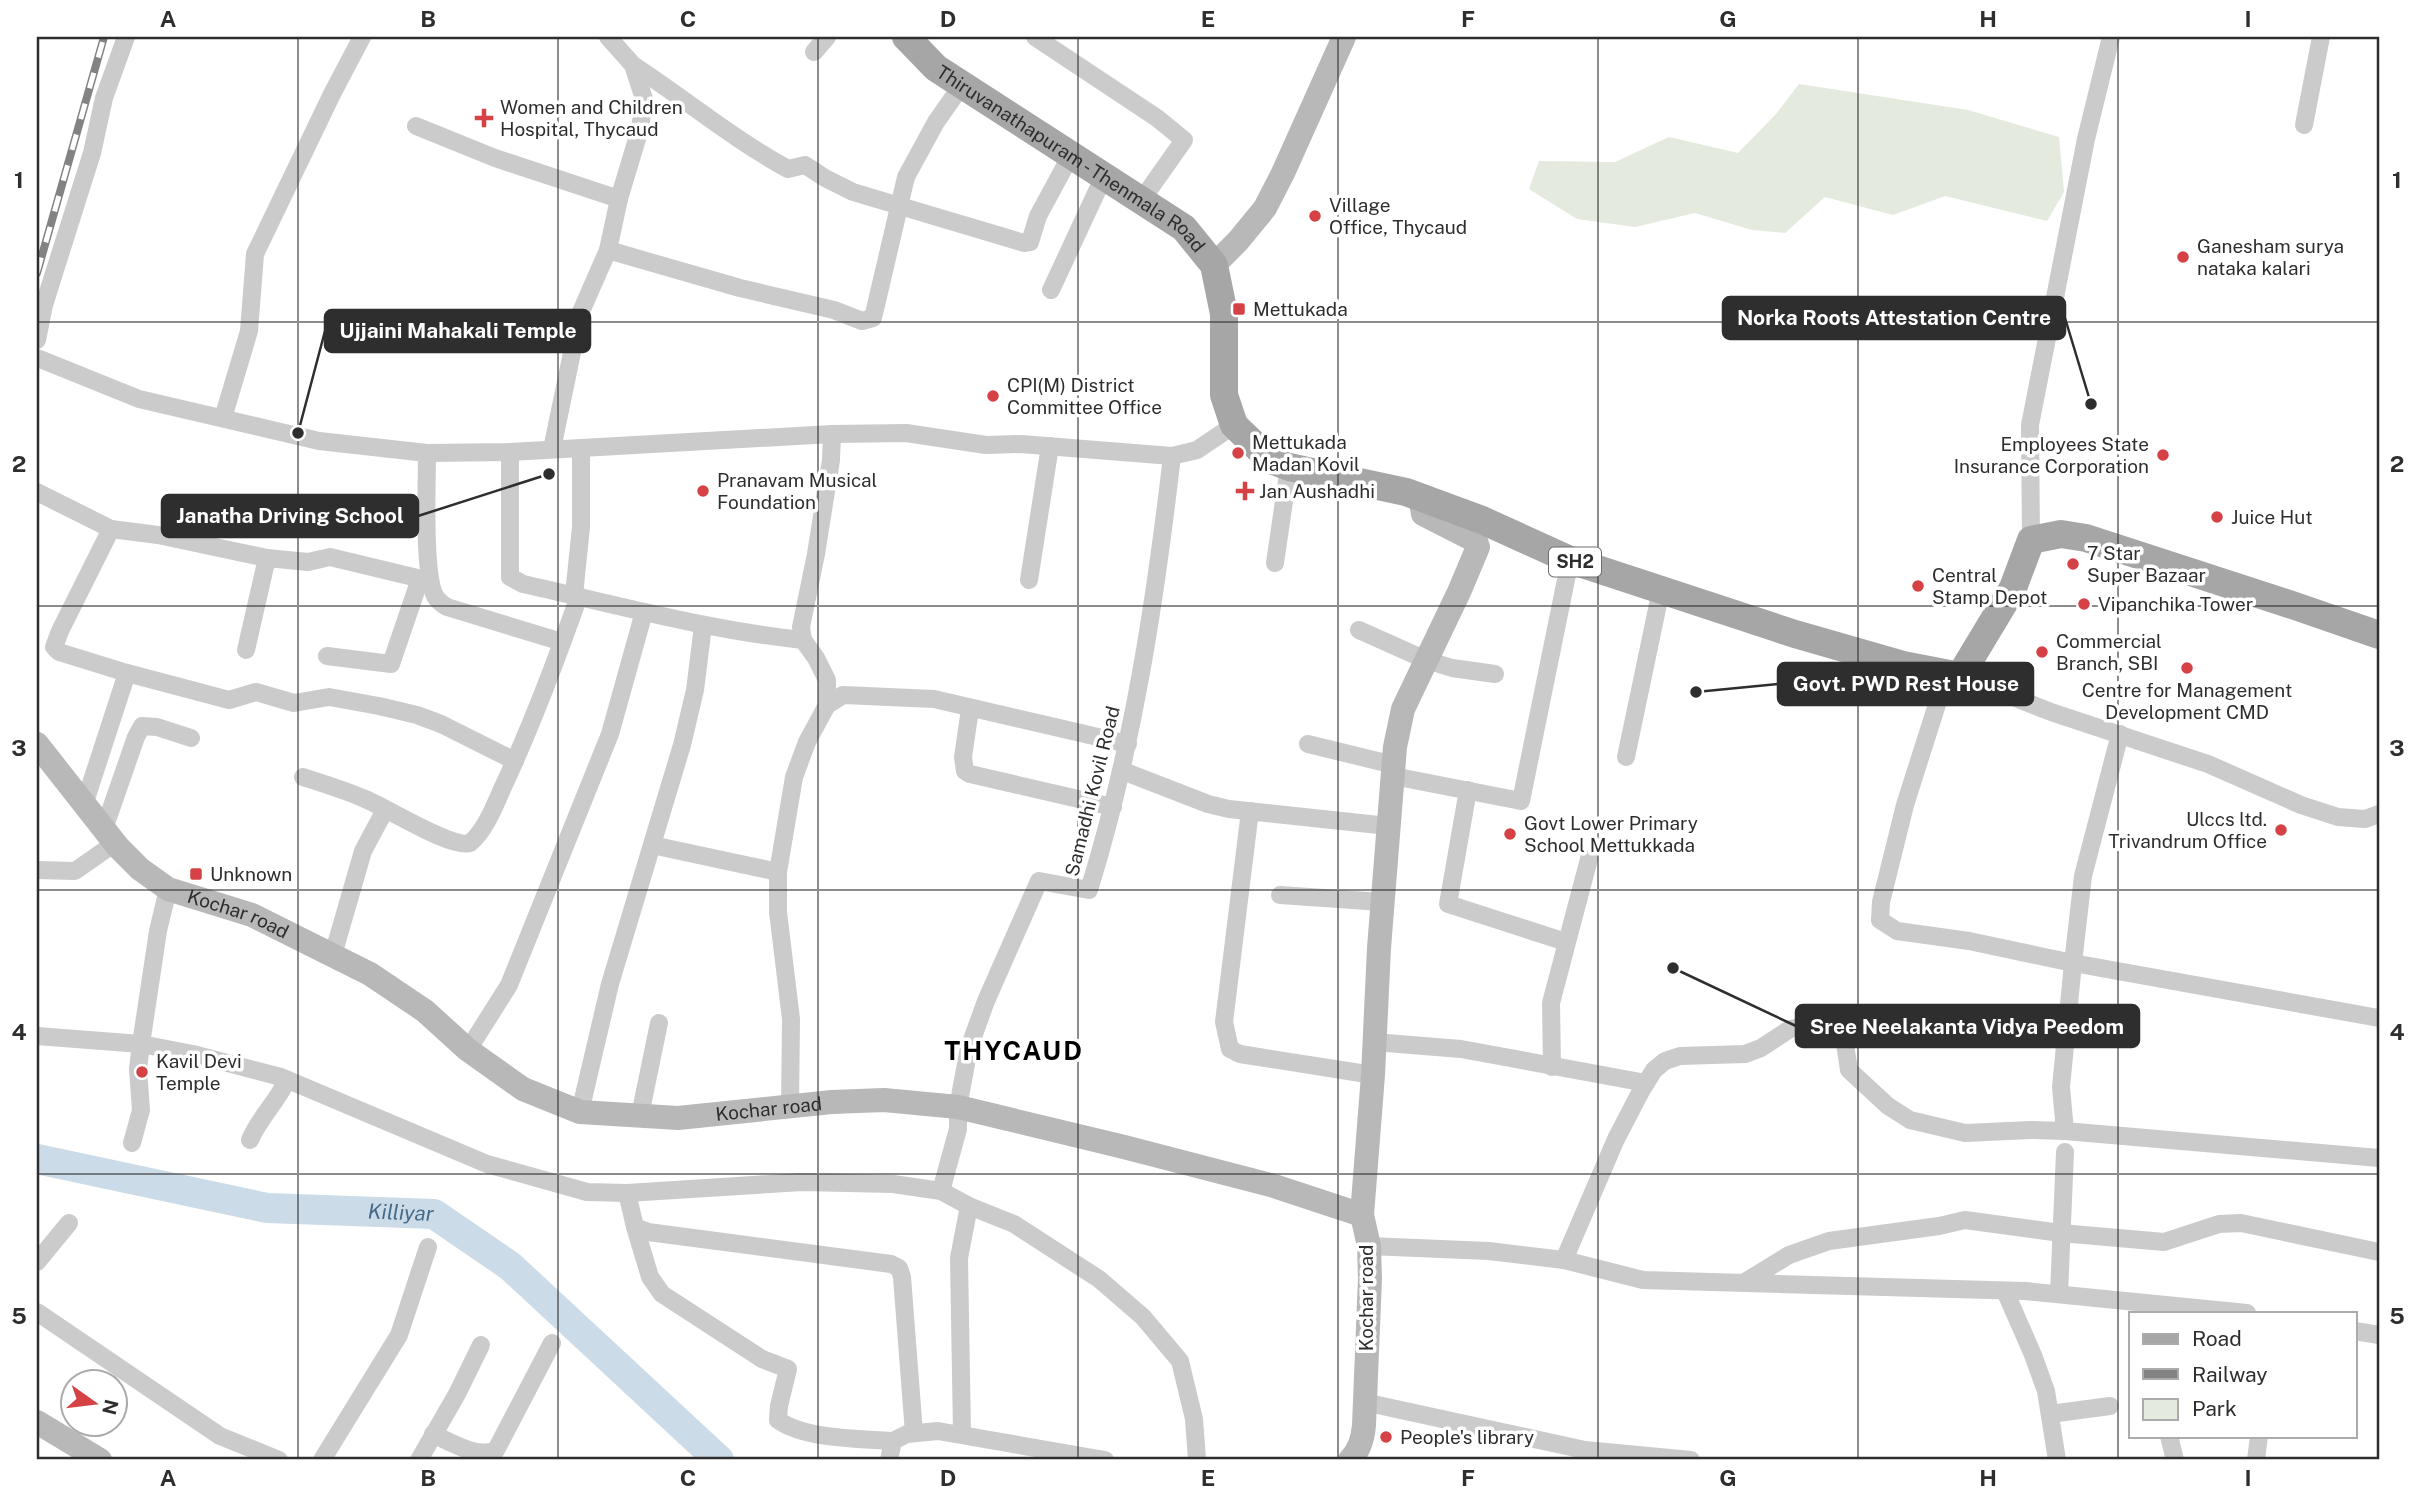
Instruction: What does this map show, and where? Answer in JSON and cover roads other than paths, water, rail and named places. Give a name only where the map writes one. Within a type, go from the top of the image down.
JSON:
[{"type":"main road","name":"Thiruvanathapuram - Thenmala Road","points":[[906,37],[936,68],[1184,228],[1214,265],[1224,314],[1224,395],[1234,425],[1262,452],[1289,467],[1420,497],[1482,520],[1570,560],[1825,643],[1903,665],[1953,675]]},
{"type":"main road","points":[[1953,675],[2013,588],[2031,540],[2062,534],[2086,538],[2379,635]]},
{"type":"street","points":[[126,37],[104,99],[92,153],[44,305],[37,340],[38,365],[139,399],[319,441],[427,453],[510,452],[832,434],[905,433],[986,445],[1021,443],[1172,456],[1197,450],[1234,425]]},
{"type":"street","points":[[223,418],[249,331],[255,254],[362,37]]},
{"type":"street","points":[[608,37],[633,65],[694,106],[718,126],[788,169],[805,165],[853,192],[1015,241],[1030,242],[1038,216],[1071,155]]},
{"type":"street","points":[[814,52],[827,37]]},
{"type":"street","points":[[1035,37],[1157,118],[1184,140],[1141,201]]},
{"type":"street","points":[[1214,265],[1265,208],[1344,37]]},
{"type":"street","points":[[2031,540],[2030,425],[2086,139],[2111,37]]},
{"type":"street","points":[[2304,125],[2321,37]]},
{"type":"street","points":[[552,449],[580,314],[608,250],[619,199],[640,128],[644,99],[633,65]]},
{"type":"street","points":[[608,250],[725,284],[834,310],[862,321],[873,318],[906,177],[936,122],[962,85]]},
{"type":"street","points":[[416,126],[495,158],[619,199]]},
{"type":"street","points":[[1051,290],[1104,176]]},
{"type":"street","points":[[827,705],[827,680],[803,640],[801,627],[816,554],[831,460],[832,434]]},
{"type":"street","points":[[1029,580],[1050,446]]},
{"type":"street","points":[[303,776],[369,800],[460,844],[470,843],[484,824],[546,690],[576,596],[581,527],[581,448]]},
{"type":"street","points":[[510,452],[510,577],[523,584],[703,626],[743,634],[803,640]]},
{"type":"street","points":[[327,656],[391,664],[425,580],[427,453]]},
{"type":"street","name":"Samadhi Kovil Road","points":[[958,1107],[970,1048],[986,1002],[1039,881],[1089,890],[1123,771],[1154,602],[1172,456]]},
{"type":"street","points":[[1275,563],[1289,467]]},
{"type":"street","points":[[37,492],[111,529],[159,535],[267,558],[307,562],[330,556],[425,580],[439,602],[447,607],[562,642]]},
{"type":"street","points":[[1362,1214],[1395,747],[1403,709],[1459,592],[1478,545],[1423,514],[1420,497]]},
{"type":"street","points":[[111,529],[64,620],[54,647],[72,657],[229,700],[256,692],[294,703],[329,697],[417,715],[515,761]]},
{"type":"street","points":[[246,650],[267,558]]},
{"type":"street","points":[[1308,744],[1393,771],[1521,801],[1570,560]]},
{"type":"street","points":[[1626,757],[1661,590]]},
{"type":"street","points":[[468,1050],[509,985],[610,734],[644,612]]},
{"type":"street","points":[[580,1112],[610,984],[695,690],[703,626]]},
{"type":"street","points":[[1359,630],[1426,660],[1452,668],[1495,674]]},
{"type":"street","points":[[84,805],[127,673]]},
{"type":"street","points":[[2379,814],[2365,819],[2338,817],[2301,805],[2208,764],[2051,712],[1953,675],[1905,805],[1881,902],[1880,920],[1897,931],[1969,941],[2073,963],[2379,1018]]},
{"type":"street","points":[[790,1108],[791,1019],[778,912],[778,872],[794,777],[807,741],[827,705],[843,695],[933,699],[1128,744]]},
{"type":"street","points":[[970,709],[963,757],[965,771],[1113,807]]},
{"type":"street","points":[[37,870],[75,871],[89,863],[109,836],[136,737],[142,726],[157,726],[191,738]]},
{"type":"street","points":[[2065,1131],[2061,1087],[2083,876],[2119,734]]},
{"type":"street","name":"Kochar road","points":[[37,744],[109,836],[140,869],[168,889],[252,915],[370,974],[425,1011],[468,1050],[523,1089],[580,1112],[678,1118],[832,1102],[884,1100],[958,1107],[1274,1186],[1362,1214],[1369,1246],[1363,1437],[1356,1454],[1350,1460]]},
{"type":"street","points":[[1123,771],[1209,804],[1388,826]]},
{"type":"street","points":[[1468,790],[1448,904],[1566,942]]},
{"type":"street","points":[[333,955],[363,851],[385,810]]},
{"type":"street","points":[[1250,811],[1225,1011],[1226,1037],[1230,1049],[1240,1054],[1373,1075]]},
{"type":"street","points":[[652,845],[778,872]]},
{"type":"street","points":[[1552,1067],[1551,1003],[1589,859]]},
{"type":"street","points":[[132,1143],[141,1110],[138,1069],[141,1044],[158,931],[168,889]]},
{"type":"street","points":[[1280,895],[1382,902]]},
{"type":"street","points":[[640,1115],[659,1023]]},
{"type":"street","points":[[1564,1260],[1616,1139],[1654,1070],[1665,1061],[1679,1056],[1745,1054],[1761,1048],[1790,1029],[1801,1027],[1838,1036],[1845,1044],[1849,1070],[1888,1106],[1910,1120],[1965,1133],[2065,1131],[2379,1158]]},
{"type":"street","points":[[37,1036],[141,1044],[194,1054],[287,1080],[487,1164],[587,1192],[627,1193],[802,1182],[893,1184],[941,1191],[969,1206],[1014,1224],[1099,1279],[1143,1317],[1180,1361],[1194,1419],[1197,1460]]},
{"type":"street","points":[[1374,1042],[1461,1049],[1646,1083]]},
{"type":"street","points":[[250,1140],[256,1126],[279,1098],[287,1080]]},
{"type":"street","points":[[941,1191],[958,1129],[958,1107]]},
{"type":"street","points":[[2059,1294],[2065,1152]]},
{"type":"street","points":[[627,1193],[650,1277],[662,1294],[762,1359],[788,1368],[778,1420],[786,1426],[852,1438],[893,1441],[914,1433],[962,1433],[1057,1456],[1105,1460]]},
{"type":"street","points":[[962,1433],[959,1258],[969,1206]]},
{"type":"street","points":[[1745,1282],[1789,1255],[1829,1241],[1965,1220],[2061,1233],[2164,1242],[2219,1224],[2241,1223],[2379,1252]]},
{"type":"street","points":[[37,1262],[69,1223]]},
{"type":"street","points":[[635,1227],[676,1237],[891,1264],[899,1268],[902,1277],[914,1433]]},
{"type":"street","points":[[1369,1246],[1489,1251],[1564,1260],[1643,1280],[2005,1290],[2237,1312]]},
{"type":"street","points":[[322,1460],[399,1335],[428,1247]]},
{"type":"street","points":[[2005,1290],[2046,1391],[2057,1460]]},
{"type":"street","points":[[37,1312],[220,1436],[279,1460]]},
{"type":"street","points":[[2356,1331],[2379,1335]]},
{"type":"street","points":[[433,1434],[477,1451],[489,1453],[496,1450],[552,1343]]},
{"type":"street","points":[[419,1460],[457,1394],[481,1345]]},
{"type":"street","points":[[1364,1402],[1585,1450],[1691,1460]]},
{"type":"street","points":[[2050,1414],[2110,1406]]},
{"type":"street","points":[[37,1422],[100,1460]]},
{"type":"street","points":[[2170,1438],[2175,1460]]},
{"type":"street","points":[[2256,1460],[2259,1438]]},
{"type":"street","points":[[889,1460],[893,1441]]},
{"type":"waterway","name":"Killiyar","points":[[37,1159],[267,1208],[434,1214],[510,1266],[719,1460]]},
{"type":"railway","points":[[37,273],[104,37]]},
{"type":"place","name":"Women and Children Hospital, Thycaud","points":[[484,118]]},
{"type":"place","name":"Village Office, Thycaud","points":[[1315,216]]},
{"type":"place","name":"Ganesham surya nataka kalari","points":[[2183,257]]},
{"type":"place","name":"Mettukada","points":[[1239,309]]},
{"type":"place","name":"CPI(M) District Committee Office","points":[[993,396]]},
{"type":"place","name":"Norka Roots Attestation Centre","points":[[2091,404]]},
{"type":"place","name":"Ujjaini Mahakali Temple","points":[[298,433]]},
{"type":"place","name":"Mettukada Madan Kovil","points":[[1238,453]]},
{"type":"place","name":"Employees State Insurance Corporation","points":[[2163,455]]},
{"type":"place","name":"Janatha Driving School","points":[[549,474]]},
{"type":"place","name":"Pranavam Musical Foundation","points":[[703,491]]},
{"type":"place","name":"Jan Aushadhi","points":[[1245,491]]},
{"type":"place","name":"Juice Hut","points":[[2217,517]]},
{"type":"place","name":"7 Star Super Bazaar","points":[[2073,564]]},
{"type":"place","name":"Central Stamp Depot","points":[[1918,586]]},
{"type":"place","name":"Vipanchika Tower","points":[[2084,604]]},
{"type":"place","name":"Commercial Branch, SBI","points":[[2042,652]]},
{"type":"place","name":"Centre for Management Development CMD","points":[[2187,668]]},
{"type":"place","name":"Govt. PWD Rest House","points":[[1696,692]]},
{"type":"place","name":"Ulccs ltd. Trivandrum Office","points":[[2281,830]]},
{"type":"place","name":"Govt Lower Primary School Mettukkada","points":[[1510,834]]},
{"type":"place","name":"Unknown","points":[[196,874]]},
{"type":"place","name":"Sree Neelakanta Vidya Peedom","points":[[1673,968]]},
{"type":"place","name":"Kavil Devi Temple","points":[[142,1072]]},
{"type":"place","name":"People's library","points":[[1386,1437]]},
{"type":"district","name":"THYCAUD","points":[[1014,1051]]}]
